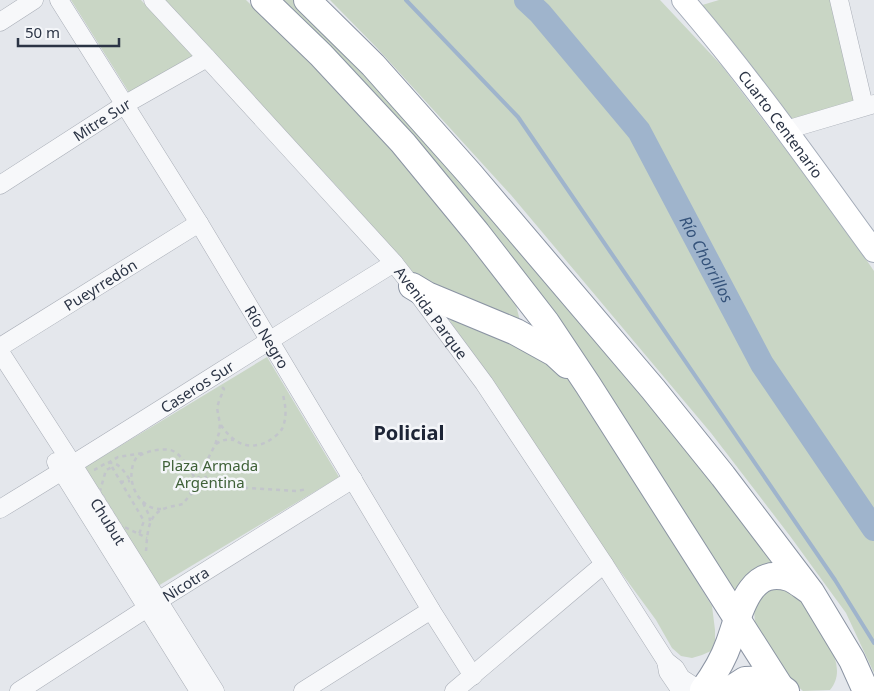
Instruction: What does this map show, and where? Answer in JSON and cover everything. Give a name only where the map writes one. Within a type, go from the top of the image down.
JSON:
[{"type":"highway","points":[[264,0],[321,55],[403,143],[477,233],[546,322],[783,689]]},
{"type":"highway","points":[[308,0],[380,72],[548,264],[654,389],[811,592],[833,626],[866,691]]},
{"type":"highway","points":[[412,286],[427,295],[516,332],[554,353],[588,385]]},
{"type":"highway","points":[[696,690],[713,676],[721,662],[746,595],[755,584],[766,578],[778,576],[790,578],[811,592]]},
{"type":"highway","points":[[845,691],[849,684],[851,672],[849,655]]},
{"type":"highway","points":[[849,655],[872,691]]},
{"type":"highway","points":[[728,691],[745,680],[769,679],[783,689]]},
{"type":"main road","name":"Cuarto Centenario","points":[[683,0],[716,38],[874,251]]},
{"type":"street","points":[[0,22],[34,0]]},
{"type":"street","name":"Río Negro","points":[[59,0],[199,223],[431,610],[473,676]]},
{"type":"street","name":"Avenida Parque","points":[[153,0],[394,263],[484,383],[666,661],[675,668],[681,678],[696,690]]},
{"type":"street","points":[[786,130],[869,105],[839,0]]},
{"type":"street","name":"Mitre Sur","points":[[0,185],[124,105],[207,58]]},
{"type":"street","name":"Pueyrredón","points":[[0,348],[199,223]]},
{"type":"street","name":"Caseros Sur","points":[[0,509],[394,263]]},
{"type":"street","name":"Chubut","points":[[0,352],[73,465],[153,604],[199,691]]},
{"type":"street","name":"Chubut","points":[[0,372],[73,465]]},
{"type":"street","name":"Nicotra","points":[[19,691],[153,604],[353,479]]},
{"type":"street","points":[[454,691],[604,564]]},
{"type":"street","name":"Chubut","points":[[153,604],[215,691]]},
{"type":"street","points":[[303,691],[431,610]]},
{"type":"path","points":[[108,463],[115,464],[123,470],[135,493],[146,505],[156,509],[163,509],[183,504],[215,445],[220,424],[217,408],[224,390],[215,375]]},
{"type":"path","points":[[220,424],[227,433],[247,445],[259,445],[270,440],[281,431],[285,418],[286,407],[283,394],[297,386]]},
{"type":"path","points":[[215,445],[222,440],[236,440]]},
{"type":"path","points":[[73,465],[94,471],[118,457],[159,449],[173,450],[192,471],[196,481]]},
{"type":"path","points":[[131,483],[131,470],[136,458],[145,452]]},
{"type":"path","points":[[103,466],[106,470]]},
{"type":"path","points":[[204,466],[206,478],[209,483],[215,486]]},
{"type":"path","points":[[139,534],[144,521],[112,467],[106,470],[100,491],[120,525],[139,534],[148,538]]},
{"type":"path","points":[[120,482],[131,483]]},
{"type":"path","points":[[189,496],[195,491],[215,486],[298,491],[308,488],[316,502]]},
{"type":"path","points":[[129,497],[135,493]]},
{"type":"path","points":[[140,499],[149,515],[150,525]]},
{"type":"path","points":[[138,510],[142,502]]},
{"type":"path","points":[[146,551],[151,520],[155,514],[163,509]]},
{"type":"green space","points":[[71,0],[141,0],[195,58],[130,94]]},
{"type":"green space","points":[[163,0],[246,0],[312,65],[394,151],[500,280],[516,305],[521,325],[420,285],[344,194]]},
{"type":"green space","points":[[275,0],[299,0],[533,255],[782,568],[735,599],[639,448]]},
{"type":"green space","points":[[330,0],[660,0],[722,66],[837,217],[874,271],[874,673],[846,613],[711,433],[511,195],[377,48]]},
{"type":"green space","points":[[719,0],[833,0],[861,98],[790,126],[699,6]]},
{"type":"green space","points":[[451,314],[552,357],[577,385],[712,606],[715,641],[711,651],[692,658],[681,656],[672,648],[656,620],[609,556],[506,401],[452,324],[449,319]]},
{"type":"green space","name":"Plaza Armada Argentina","points":[[267,357],[339,477],[153,589],[82,469]]},
{"type":"green space","points":[[776,586],[793,593],[800,599],[830,647],[834,655],[837,673],[835,682],[830,690],[803,691],[790,680],[755,623],[754,609],[761,592]]},
{"type":"waterway","points":[[406,0],[518,117],[835,580],[874,643]]},
{"type":"waterway","name":"Río Chorrillos","points":[[526,0],[540,13],[639,131],[762,364],[874,529]]},
{"type":"district","name":"Policial","points":[[409,432]]}]
